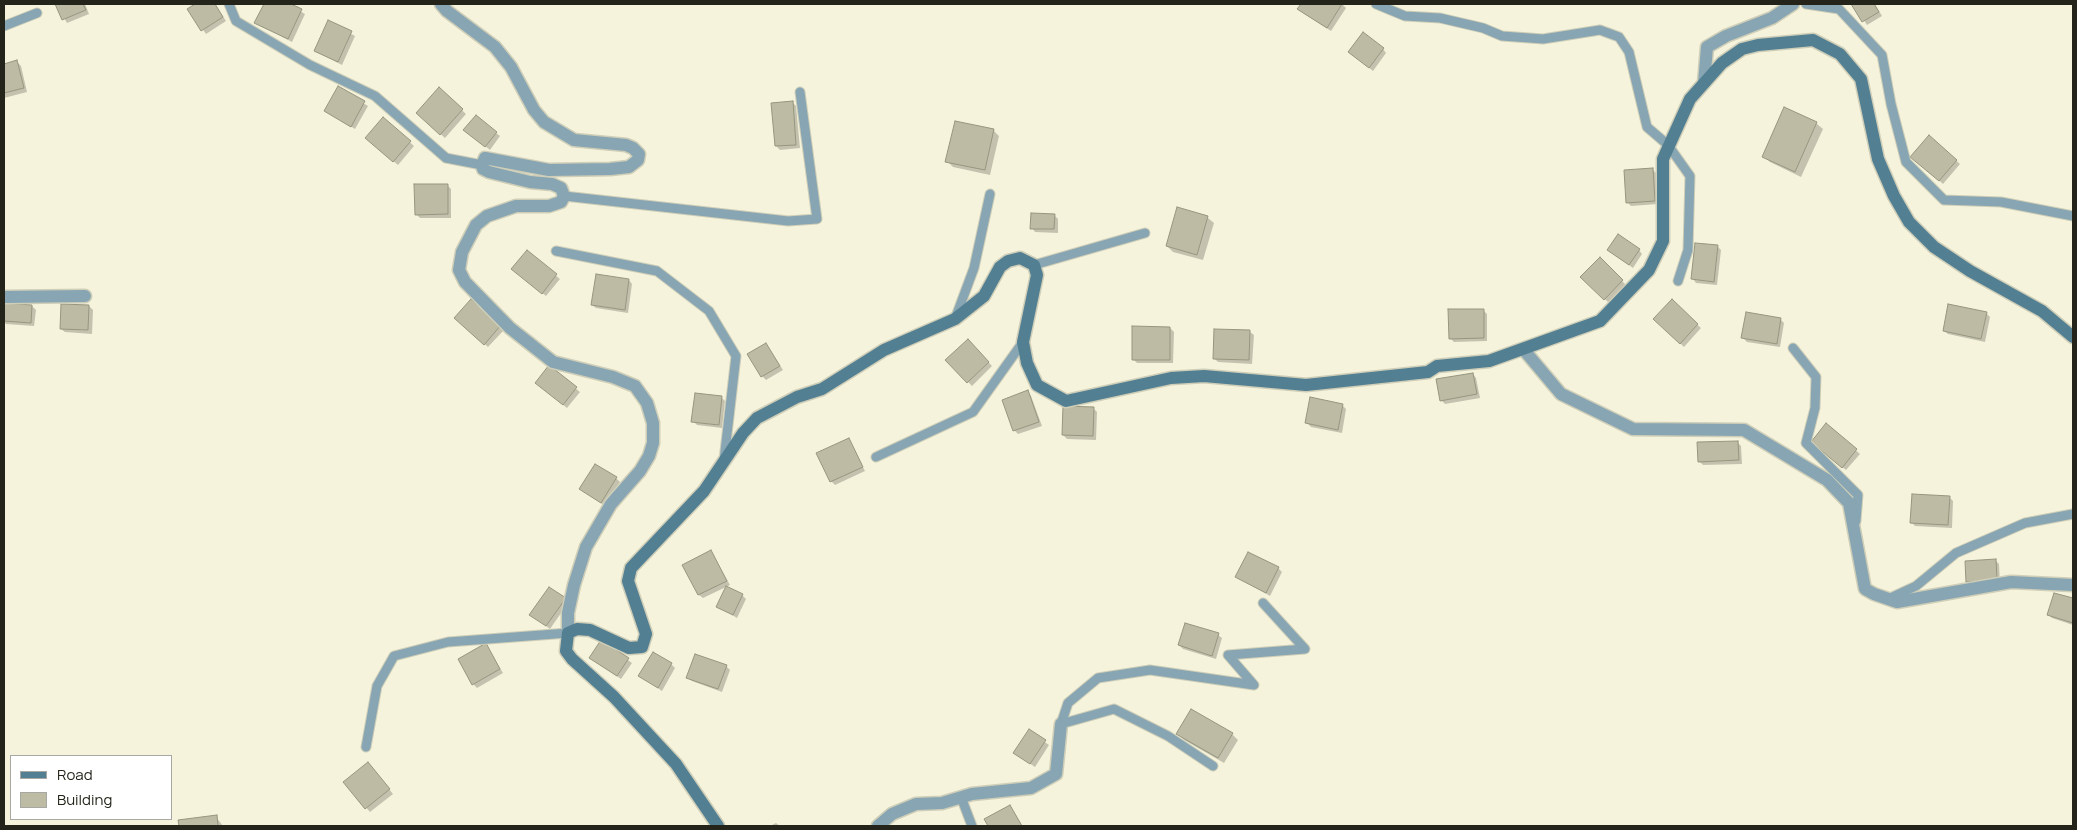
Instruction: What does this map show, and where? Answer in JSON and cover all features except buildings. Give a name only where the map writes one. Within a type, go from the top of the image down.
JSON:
[{"type":"street","points":[[441,4],[447,11],[495,47],[511,67],[534,110],[544,122],[574,140],[626,145],[633,148],[639,154],[638,160],[629,166],[610,169],[549,170],[485,158],[482,165],[489,172],[530,182],[552,184],[561,188],[564,196],[561,202],[549,206],[516,206],[486,216],[470,234],[462,252],[459,270],[465,282],[510,328],[553,362],[613,377],[635,386],[647,403],[653,423],[653,443],[649,456],[640,471],[611,504],[586,546],[568,613],[566,650],[572,660],[614,697],[676,764],[718,826]]},
{"type":"street","points":[[1704,83],[1707,47],[1726,36],[1772,18],[1793,4]]},
{"type":"street","points":[[568,633],[577,629],[590,630],[630,648],[642,647],[646,634],[628,581],[632,568],[704,491],[743,433],[758,418],[797,396],[822,389],[884,350],[955,319],[984,296],[1000,267],[1008,261],[1020,258],[1034,265],[1037,275],[1024,342],[1027,363],[1037,385],[1066,401],[1171,378],[1204,376],[1306,386],[1428,372],[1437,366],[1489,361],[1600,322],[1649,270],[1663,241],[1663,159],[1690,99],[1722,63],[1742,49],[1758,45],[1813,40],[1840,54],[1861,79],[1878,159],[1894,196],[1909,222],[1934,247],[1970,271],[2042,312],[2073,337]]},
{"type":"street","points":[[4,297],[85,296]]},
{"type":"street","points":[[1524,350],[1561,394],[1633,429],[1744,430],[1827,480],[1849,504],[1865,589],[1888,599],[1897,602],[2011,582],[2073,585]]},
{"type":"street","points":[[878,826],[892,814],[916,804],[942,804],[972,794],[1031,788],[1056,774],[1062,724]]},
{"type":"lane","points":[[229,4],[236,21],[310,65],[375,96],[446,158],[482,165]]},
{"type":"lane","points":[[1376,4],[1404,16],[1440,18],[1483,28],[1502,36],[1543,39],[1600,30],[1619,37],[1629,52],[1647,127],[1668,145],[1690,176],[1688,250],[1678,281]]},
{"type":"lane","points":[[1806,4],[1840,9],[1882,55],[1891,104],[1906,162],[1944,200],[2002,202],[2073,216]]},
{"type":"lane","points":[[4,26],[37,13]]},
{"type":"lane","points":[[564,196],[788,221],[816,219],[800,92]]},
{"type":"lane","points":[[955,319],[974,268],[990,194]]},
{"type":"lane","points":[[1034,265],[1145,233]]},
{"type":"lane","points":[[556,251],[657,271],[709,311],[736,356],[723,462]]},
{"type":"lane","points":[[876,457],[973,412],[1024,342]]},
{"type":"lane","points":[[1793,348],[1816,377],[1815,408],[1806,443],[1858,495],[1855,534]]},
{"type":"lane","points":[[1888,599],[1916,586],[1956,553],[2025,523],[2073,514]]},
{"type":"lane","points":[[1062,724],[1068,703],[1098,678],[1150,670],[1254,685],[1228,655],[1305,648],[1262,603]]},
{"type":"lane","points":[[366,746],[377,686],[394,656],[448,642],[568,633]]},
{"type":"lane","points":[[1062,724],[1114,709],[1168,736],[1213,766]]},
{"type":"lane","points":[[961,797],[972,826]]}]
